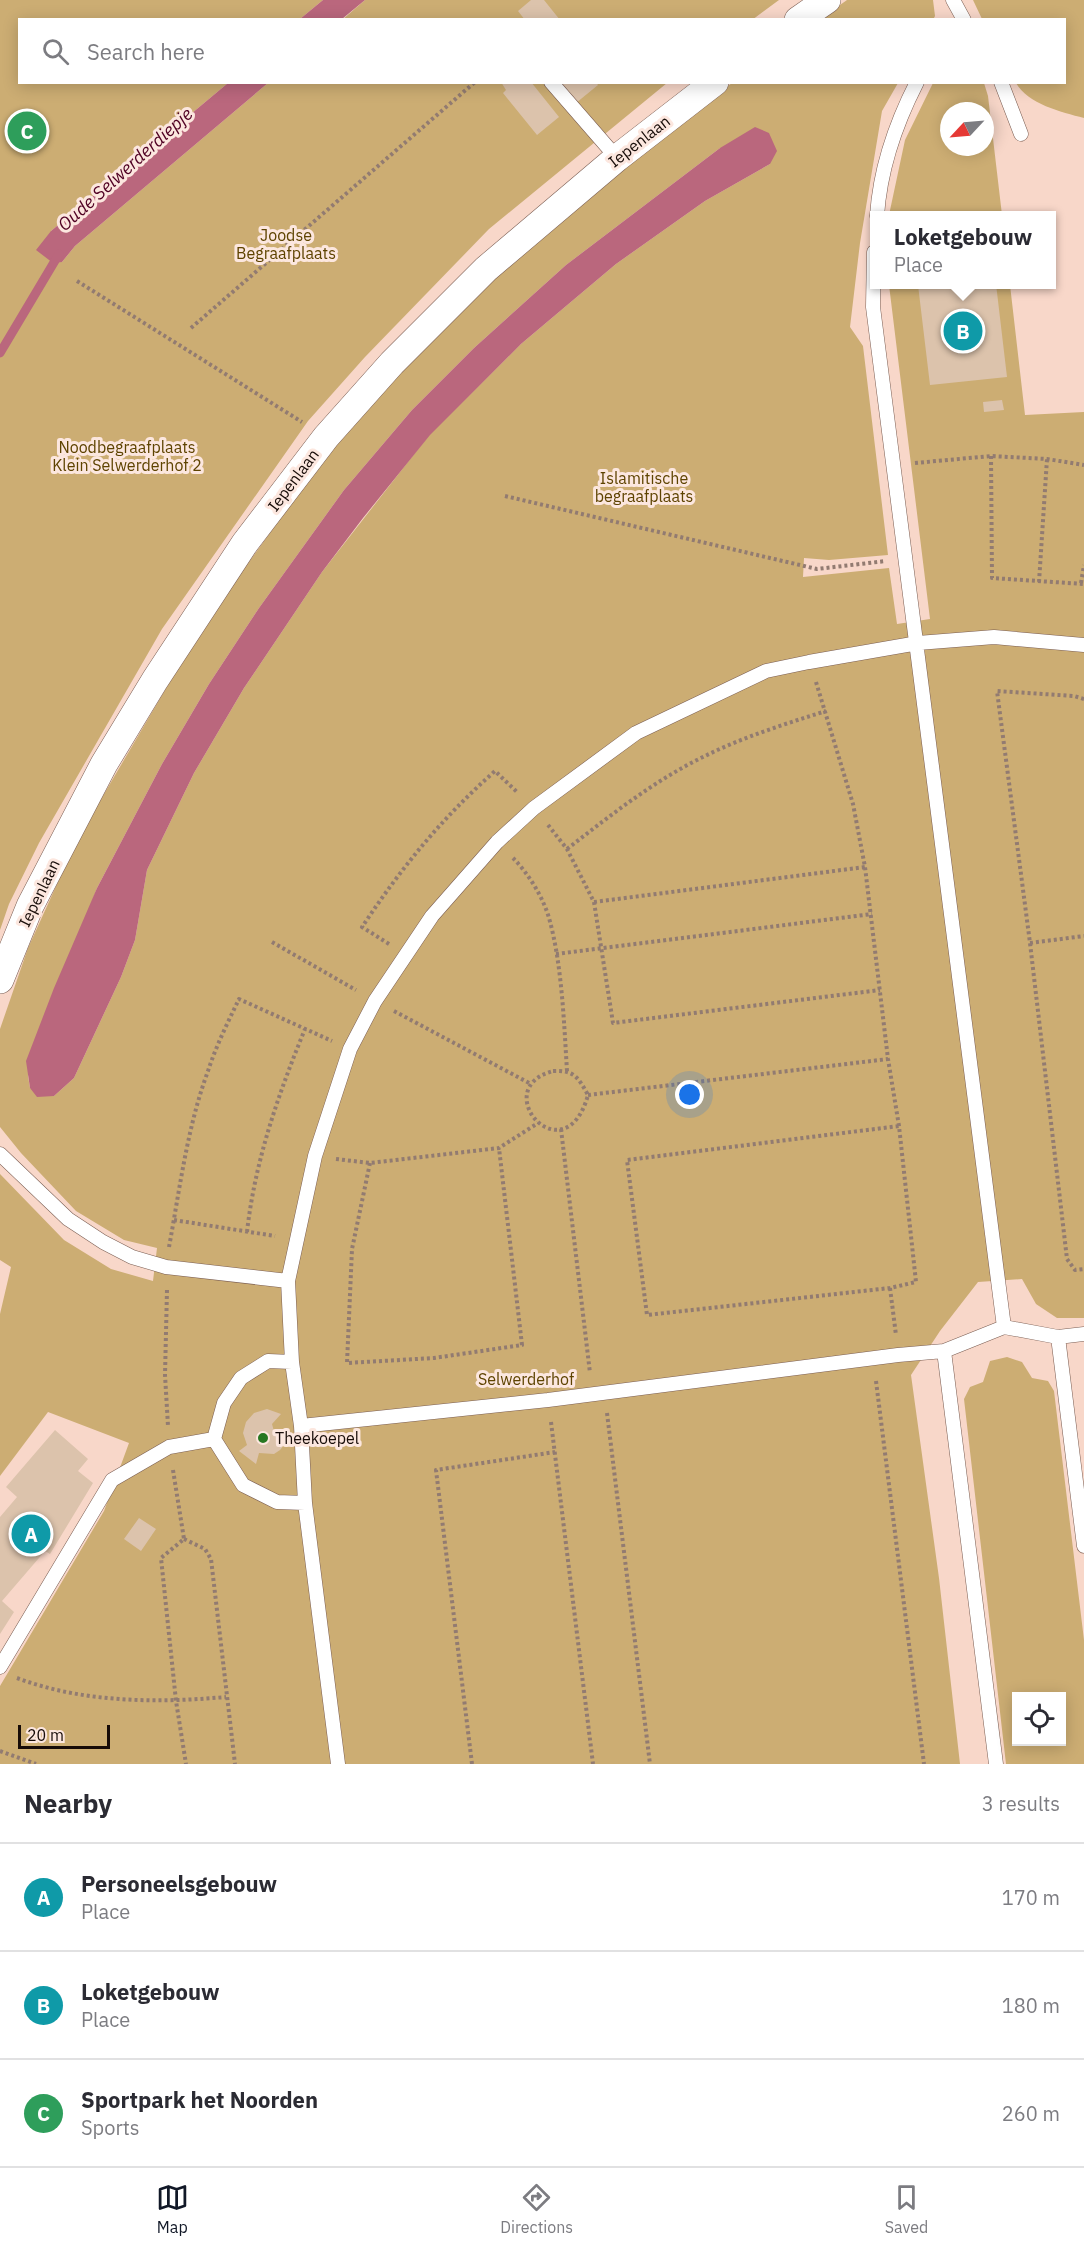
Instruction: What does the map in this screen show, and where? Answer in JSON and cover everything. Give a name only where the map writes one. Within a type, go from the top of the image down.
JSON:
[{"type":"street","points":[[801,18],[826,0]]},
{"type":"street","name":"Iepenlaan","points":[[0,980],[30,906],[104,764],[155,680],[245,543],[326,437],[392,363],[486,269],[617,158],[712,84]]},
{"type":"lane","points":[[950,18],[954,3]]},
{"type":"lane","points":[[954,3],[963,18]]},
{"type":"lane","points":[[552,84],[617,158]]},
{"type":"lane","points":[[878,211],[890,147],[916,84]]},
{"type":"lane","points":[[1002,84],[1021,134]]},
{"type":"lane","points":[[873,289],[873,307],[904,559],[918,643],[1004,1327]]},
{"type":"lane","points":[[338,1764],[305,1503],[301,1426],[292,1362],[288,1281],[315,1156],[350,1049],[375,1001],[432,916],[497,842],[534,808],[636,733],[766,671],[809,662],[918,643],[994,637],[1084,645]]},
{"type":"lane","points":[[0,1154],[68,1219],[103,1242],[132,1257],[166,1267],[288,1281]]},
{"type":"lane","points":[[301,1426],[548,1400],[944,1351],[1004,1327],[1058,1337],[1084,1334]]},
{"type":"lane","points":[[1058,1337],[1084,1546]]},
{"type":"lane","points":[[944,1351],[996,1764]]},
{"type":"lane","points":[[292,1362],[268,1361],[241,1378],[224,1403],[214,1439],[243,1485],[277,1502],[305,1503]]},
{"type":"lane","points":[[5,1671],[112,1480],[169,1447],[214,1439]]},
{"type":"path","points":[[191,328],[473,84]]},
{"type":"path","points":[[77,281],[326,437]]},
{"type":"path","points":[[991,456],[992,578],[1083,584],[1084,565]]},
{"type":"path","points":[[893,465],[991,456],[1047,459],[1084,465]]},
{"type":"path","points":[[1039,582],[1047,459]]},
{"type":"path","points":[[506,496],[817,569],[904,559]]},
{"type":"path","points":[[809,662],[853,804],[865,867],[888,1059],[899,1126],[916,1282],[890,1288],[647,1315],[627,1160],[899,1126]]},
{"type":"path","points":[[1084,699],[1074,696],[997,691],[1030,943],[1067,1259],[1075,1270],[1084,1269]]},
{"type":"path","points":[[567,849],[660,781],[705,756],[766,730],[826,711]]},
{"type":"path","points":[[406,955],[362,927],[417,850],[495,771],[534,808],[567,849],[594,902],[613,1023],[880,990]]},
{"type":"path","points":[[497,842],[516,862],[538,892],[549,917],[556,954],[567,1071]]},
{"type":"path","points":[[594,902],[865,867]]},
{"type":"path","points":[[556,954],[872,914]]},
{"type":"path","points":[[1030,943],[1084,936]]},
{"type":"path","points":[[272,942],[375,1001],[531,1084]]},
{"type":"path","points":[[184,1539],[169,1447],[165,1375],[166,1267],[180,1176],[207,1071],[239,999],[350,1049]]},
{"type":"path","points":[[247,1232],[259,1163],[270,1123],[305,1029]]},
{"type":"path","points":[[588,1095],[888,1059]]},
{"type":"path","points":[[567,1071],[575,1075],[588,1095],[579,1118],[571,1126],[561,1129],[548,1128],[538,1123],[530,1113],[526,1102],[531,1084],[543,1074],[567,1071]]},
{"type":"path","points":[[315,1156],[370,1163],[499,1148],[538,1123]]},
{"type":"path","points":[[561,1129],[650,1764]]},
{"type":"path","points":[[370,1163],[352,1249],[346,1363],[434,1358],[522,1345],[499,1148]]},
{"type":"path","points":[[174,1220],[297,1240]]},
{"type":"path","points":[[890,1288],[898,1355]]},
{"type":"path","points":[[873,1358],[924,1764]]},
{"type":"path","points":[[548,1400],[593,1764]]},
{"type":"path","points":[[472,1764],[436,1470],[555,1452]]},
{"type":"path","points":[[184,1539],[205,1549],[211,1559],[235,1764]]},
{"type":"path","points":[[184,1539],[161,1558],[176,1701],[186,1764]]},
{"type":"path","points":[[5,1671],[46,1689],[99,1698],[176,1701],[226,1696]]},
{"type":"path","points":[[0,1750],[36,1764]]},
{"type":"green space","points":[[0,0],[323,0],[301,18],[18,18],[18,84],[227,84],[51,231],[62,262],[75,246],[267,84],[666,84],[489,229],[365,357],[308,421],[162,629],[39,843],[9,904],[0,930]]},
{"type":"green space","points":[[365,0],[779,0],[755,18],[344,18]]},
{"type":"green space","points":[[847,0],[933,0],[935,16],[934,18],[822,18]]},
{"type":"green space","points":[[973,0],[1084,0],[1084,118],[1037,102],[1017,84],[1066,84],[1066,18],[982,18]]},
{"type":"green space","name":"Selwerderhof","points":[[731,84],[897,84],[882,111],[860,243],[850,327],[863,346],[888,555],[829,560],[804,558],[803,577],[889,568],[897,624],[930,619],[889,289],[1010,289],[1025,415],[1084,412],[1084,1318],[1057,1318],[1036,1304],[1022,1279],[978,1282],[940,1331],[911,1375],[939,1578],[960,1764],[0,1764],[0,1686],[104,1511],[129,1443],[48,1412],[0,1476],[0,1314],[11,1267],[0,1260],[0,1174],[64,1240],[111,1269],[153,1281],[157,1248],[124,1240],[76,1211],[21,1153],[0,1127],[0,1029],[28,948],[77,840],[202,627],[329,451],[385,385],[478,291],[660,137]],"holes":[[[720,148],[770,164],[705,201],[616,264],[521,344],[429,435],[322,572],[244,688],[194,773],[147,870],[135,940],[121,977],[74,1078],[54,1096],[30,1088],[28,1076],[97,888],[162,764],[209,684],[259,608],[344,490],[412,410],[474,348],[566,265]]]},
{"type":"green space","points":[[933,84],[984,84],[989,102],[940,102],[940,156],[994,156],[994,147],[1002,211],[890,211],[905,140]]},
{"type":"green space","points":[[1007,1357],[1022,1362],[1032,1378],[1048,1381],[1054,1391],[1084,1640],[1084,1764],[1006,1764],[964,1399],[970,1387],[983,1382],[990,1361]]},
{"type":"shaded area","points":[[323,0],[365,0],[343,18],[301,18]]},
{"type":"shaded area","points":[[227,84],[267,84],[75,246],[62,262],[53,263],[36,250],[51,231]]},
{"type":"shaded area","points":[[755,127],[769,133],[777,151],[770,164],[705,201],[616,264],[521,344],[430,435],[322,572],[244,688],[194,773],[147,870],[135,940],[121,977],[74,1078],[54,1096],[37,1097],[30,1088],[26,1061],[54,988],[97,888],[162,764],[209,684],[259,608],[344,490],[412,410],[474,348],[566,265],[720,148]]},
{"type":"building","points":[[531,0],[544,0],[558,18],[523,18],[518,11]]},
{"type":"building","points":[[502,84],[533,84],[559,117],[537,135],[503,93],[506,90]]},
{"type":"building","points":[[561,84],[597,84],[598,85],[576,103]]},
{"type":"building","points":[[918,289],[997,289],[1007,377],[930,385]]},
{"type":"building","points":[[1002,400],[1004,410],[984,412],[983,402]]},
{"type":"building","name":"Theekoepel","points":[[267,1409],[281,1414],[272,1424],[275,1435],[288,1440],[274,1454],[259,1453],[256,1464],[239,1451],[247,1445],[243,1433],[246,1422],[254,1413]]},
{"type":"building","points":[[55,1430],[88,1459],[78,1471],[93,1483],[50,1554],[45,1551],[2,1601],[14,1612],[0,1634],[0,1517],[17,1497],[6,1487]]},
{"type":"building","points":[[139,1518],[156,1529],[141,1551],[124,1539]]},
{"type":"waterway","name":"Oude Selwerderdiepje","points":[[0,353],[59,254]]},
{"type":"place","name":"Sportpark het Noorden","points":[[27,131]]},
{"type":"place","name":"Loketgebouw","points":[[963,331]]},
{"type":"place","name":"Theekoepel","points":[[263,1438]]},
{"type":"place","name":"Personeelsgebouw","points":[[31,1534]]},
{"type":"park label","name":"Joodse Begraafplaats","points":[[286,244]]},
{"type":"park label","name":"Noodbegraafplaats Klein Selwerderhof 2","points":[[127,456]]},
{"type":"park label","name":"Islamitische begraafplaats","points":[[644,487]]}]
